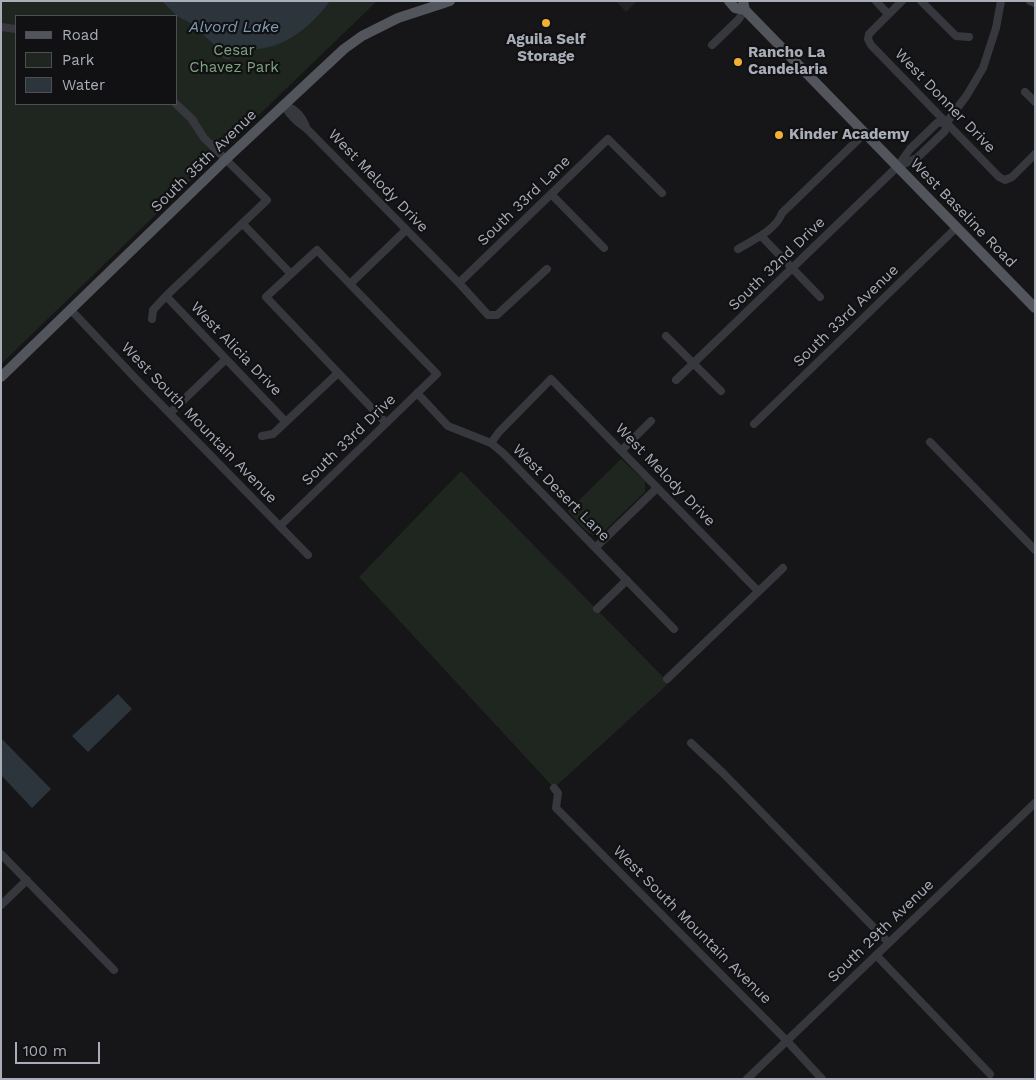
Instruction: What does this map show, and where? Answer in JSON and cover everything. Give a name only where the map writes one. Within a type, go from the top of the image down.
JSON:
[{"type":"main road","name":"South 35th Avenue","points":[[1,378],[226,159],[344,49],[362,36],[398,18],[450,1]]},
{"type":"main road","name":"West Baseline Road","points":[[729,1],[736,8],[744,6],[864,133],[1035,308]]},
{"type":"street","points":[[876,1],[888,14],[902,1]]},
{"type":"street","points":[[921,1],[956,36],[969,37]]},
{"type":"street","points":[[898,167],[917,158],[945,131],[946,122],[967,95],[983,68],[996,28],[1001,1]]},
{"type":"street","points":[[1030,1],[1035,3]]},
{"type":"street","points":[[712,46],[738,20],[744,6]]},
{"type":"street","name":"West Donner Drive","points":[[888,14],[868,34],[871,45],[999,177],[1005,180],[1012,177],[1035,154]]},
{"type":"street","points":[[1,27],[15,29]]},
{"type":"street","points":[[1025,92],[1035,102]]},
{"type":"street","points":[[152,318],[153,310],[166,296],[267,200],[218,153],[177,105]]},
{"type":"street","name":"West Melody Drive","points":[[284,105],[294,109],[302,117],[307,128],[488,315],[497,315],[547,269]]},
{"type":"street","points":[[898,167],[910,149],[937,123],[946,122]]},
{"type":"street","points":[[738,249],[762,235],[864,133]]},
{"type":"street","points":[[925,135],[933,143]]},
{"type":"street","name":"South 33rd Lane","points":[[459,283],[608,139],[662,193]]},
{"type":"street","name":"South 32nd Drive","points":[[676,380],[898,167]]},
{"type":"street","points":[[550,194],[604,248]]},
{"type":"street","points":[[243,224],[291,274]]},
{"type":"street","name":"South 33rd Avenue","points":[[754,424],[956,228]]},
{"type":"street","points":[[386,423],[266,297],[317,250],[350,284],[406,230]]},
{"type":"street","points":[[764,239],[820,297]]},
{"type":"street","name":"South 33rd Drive","points":[[280,526],[437,374],[350,284]]},
{"type":"street","name":"West Alicia Drive","points":[[166,296],[286,422]]},
{"type":"street","name":"West South Mountain Avenue","points":[[71,310],[308,555]]},
{"type":"street","points":[[666,336],[721,391]]},
{"type":"street","points":[[170,413],[226,358]]},
{"type":"street","points":[[262,436],[273,434],[338,372]]},
{"type":"street","name":"West Melody Drive","points":[[492,443],[499,432],[551,379],[758,591]]},
{"type":"street","name":"West Desert Lane","points":[[417,393],[448,426],[492,443],[596,547],[674,629]]},
{"type":"street","points":[[621,451],[652,421]]},
{"type":"street","points":[[930,442],[1035,550]]},
{"type":"street","points":[[596,547],[657,488]]},
{"type":"street","points":[[667,679],[783,568]]},
{"type":"street","points":[[597,609],[627,580]]},
{"type":"street","points":[[691,743],[724,774],[889,943]]},
{"type":"street","name":"West South Mountain Avenue","points":[[554,788],[558,793],[556,808],[787,1041],[822,1079]]},
{"type":"street","name":"South 29th Avenue","points":[[747,1079],[1035,803]]},
{"type":"street","points":[[1,854],[114,970]]},
{"type":"street","points":[[1,904],[27,880]]},
{"type":"street","points":[[876,955],[990,1074]]},
{"type":"shaded area","points":[[616,1],[637,1],[626,12]]},
{"type":"green space","name":"Cesar Chavez Park","points":[[1,1],[377,1],[1,364]]},
{"type":"green space","points":[[621,459],[645,481],[645,492],[600,535],[591,534],[568,511]]},
{"type":"green space","points":[[461,471],[669,683],[554,788],[359,577]]},
{"type":"water","name":"Alvord Lake","points":[[162,1],[330,1],[311,23],[287,40],[264,48],[231,52],[230,60],[223,58],[222,52],[192,24],[176,15]]},
{"type":"water","points":[[118,694],[132,709],[88,752],[72,736]]},
{"type":"water","points":[[1,738],[51,789],[32,808],[1,775]]},
{"type":"place","name":"Aguila Self Storage","points":[[546,23]]},
{"type":"place","name":"Rancho La Candelaria","points":[[738,62]]},
{"type":"place","name":"Kinder Academy","points":[[779,135]]}]
